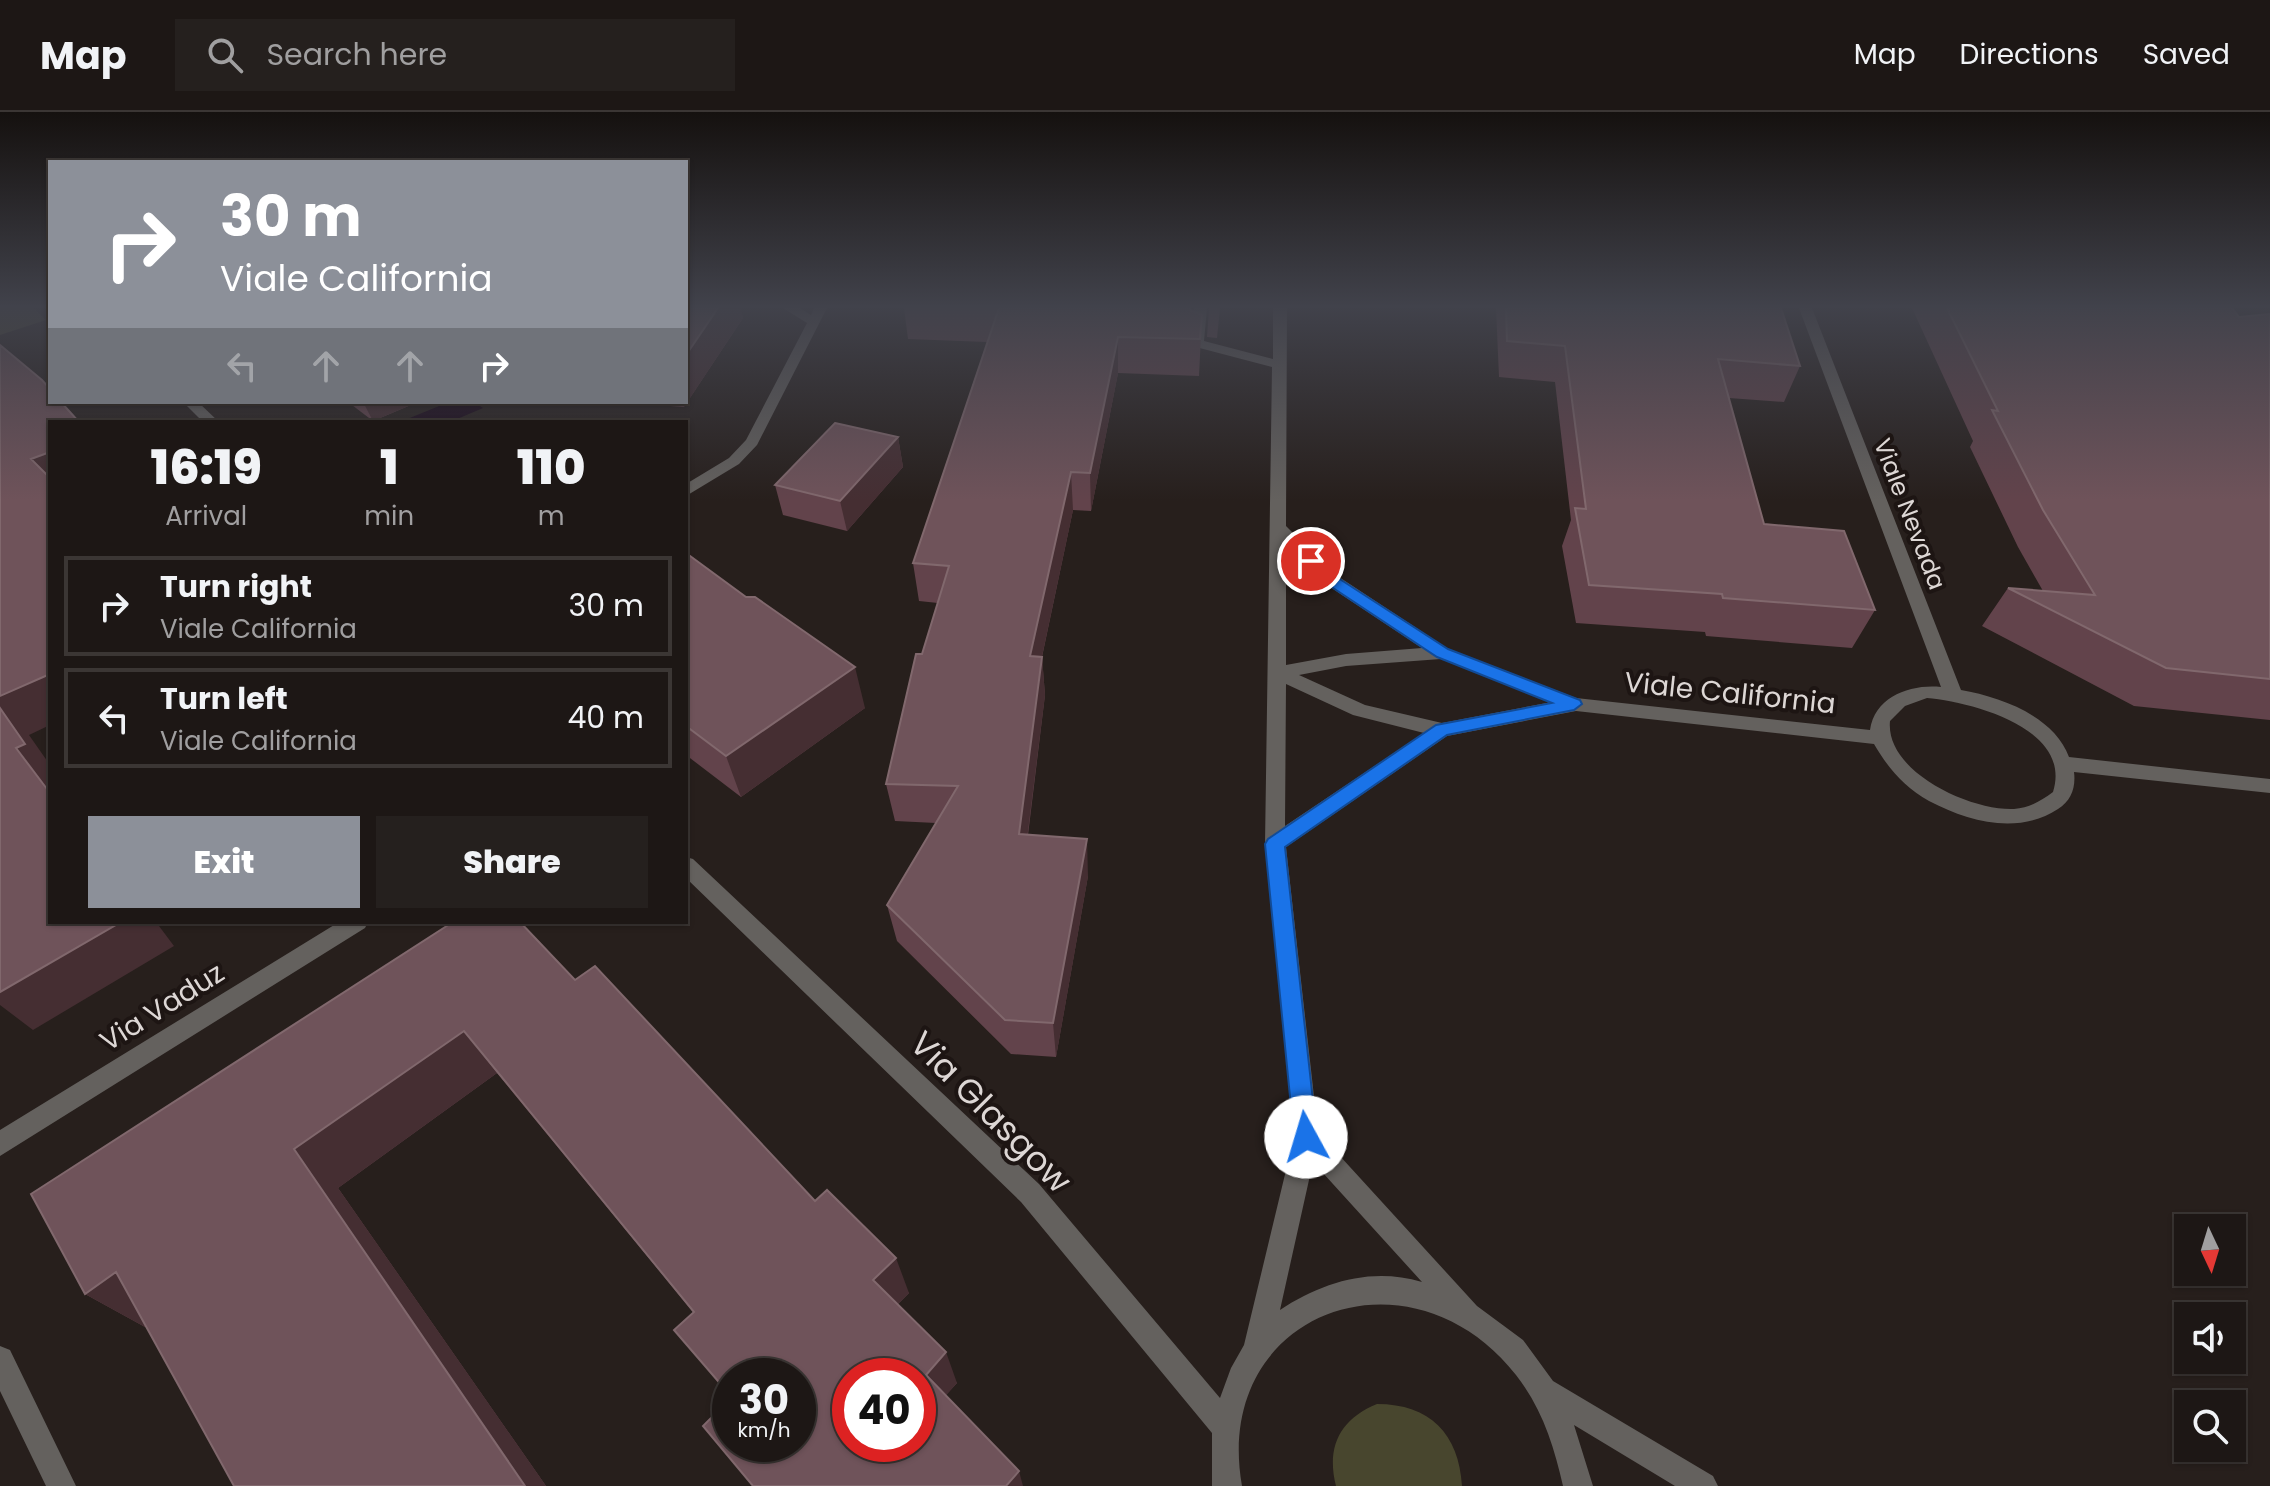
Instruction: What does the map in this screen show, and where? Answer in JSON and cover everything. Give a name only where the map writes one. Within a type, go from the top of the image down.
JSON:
[{"type":"street","points":[[688,490],[734,461],[752,442],[788,372]]},
{"type":"street","points":[[1257,1350],[1306,1137],[1275,844],[1280,372]]},
{"type":"street","name":"Viale Nevada","points":[[1830,372],[1953,693]]},
{"type":"street","points":[[192,404],[210,420]]},
{"type":"street","name":"Viale California","points":[[1279,528],[1327,577],[1442,653],[1574,704],[1881,738]]},
{"type":"street","name":"Viale California","points":[[1278,673],[1346,660],[1442,653]]},
{"type":"street","name":"Viale California","points":[[1278,673],[1360,710],[1442,730]]},
{"type":"street","points":[[1927,692],[1953,693],[2008,710],[2051,744],[2063,764],[2066,783],[2059,799],[2043,810],[2020,816],[1991,814],[1932,794],[1907,777],[1889,757],[1881,738],[1880,720],[1889,706],[1905,696],[1927,692]]},
{"type":"street","name":"Viale California","points":[[1275,844],[1442,730],[1574,704]]},
{"type":"street","points":[[2063,764],[2270,786]]},
{"type":"street","name":"Via Glasgow","points":[[688,867],[1030,1193],[1226,1428]]},
{"type":"street","name":"Via Vaduz","points":[[0,1144],[354,924]]},
{"type":"street","points":[[1306,1137],[1471,1317],[1513,1349],[1546,1392],[1568,1440],[1578,1486]]},
{"type":"street","points":[[1227,1486],[1226,1428],[1237,1386],[1257,1350],[1290,1316],[1331,1296],[1377,1289],[1425,1297],[1471,1317]]},
{"type":"street","points":[[0,1360],[61,1486]]},
{"type":"street","points":[[1546,1392],[1703,1486]]},
{"type":"shaded area","points":[[444,404],[477,404],[483,408],[455,420],[405,420]]},
{"type":"shaded area","points":[[1377,1404],[1412,1410],[1438,1426],[1455,1451],[1462,1486],[1336,1486],[1333,1459],[1339,1436],[1354,1418]]},
{"type":"building","points":[[0,372],[33,372],[48,387],[48,404],[63,404],[77,420],[48,420],[48,453],[31,459],[48,476],[48,675],[0,696]]},
{"type":"building","points":[[977,372],[1111,372],[1090,473],[1071,472],[1030,656],[1042,657],[1019,834],[1087,839],[1053,1023],[1005,1020],[887,905],[958,786],[886,784],[916,654],[922,654],[949,566],[913,563]]},
{"type":"building","points":[[1568,372],[1722,372],[1764,524],[1844,531],[1875,610],[1723,598],[1722,594],[1589,585],[1575,508],[1586,509]]},
{"type":"building","points":[[1979,372],[2270,372],[2270,679],[2166,668],[2008,588],[2095,595],[2043,510],[1992,410],[1998,411]]},
{"type":"building","points":[[835,423],[898,437],[840,501],[775,485]]},
{"type":"building","points":[[688,554],[746,597],[755,597],[855,667],[726,756],[688,728]]},
{"type":"building","points":[[0,708],[25,744],[16,748],[48,790],[48,924],[118,924],[0,992]]},
{"type":"building","points":[[450,924],[522,924],[575,980],[595,966],[815,1201],[827,1190],[896,1258],[873,1280],[946,1352],[936,1364],[936,1358],[832,1358],[832,1462],[936,1462],[936,1385],[1019,1471],[1006,1486],[753,1486],[733,1462],[816,1462],[816,1358],[712,1358],[712,1374],[674,1330],[694,1312],[464,1031],[294,1149],[525,1486],[234,1486],[116,1272],[85,1294],[31,1194]]},
{"type":"building","points":[[712,1417],[712,1437],[703,1426]]},
{"type":"route","points":[[1306,1137],[1275,844],[1442,730],[1574,704],[1442,653],[1327,577],[1311,561]]}]
